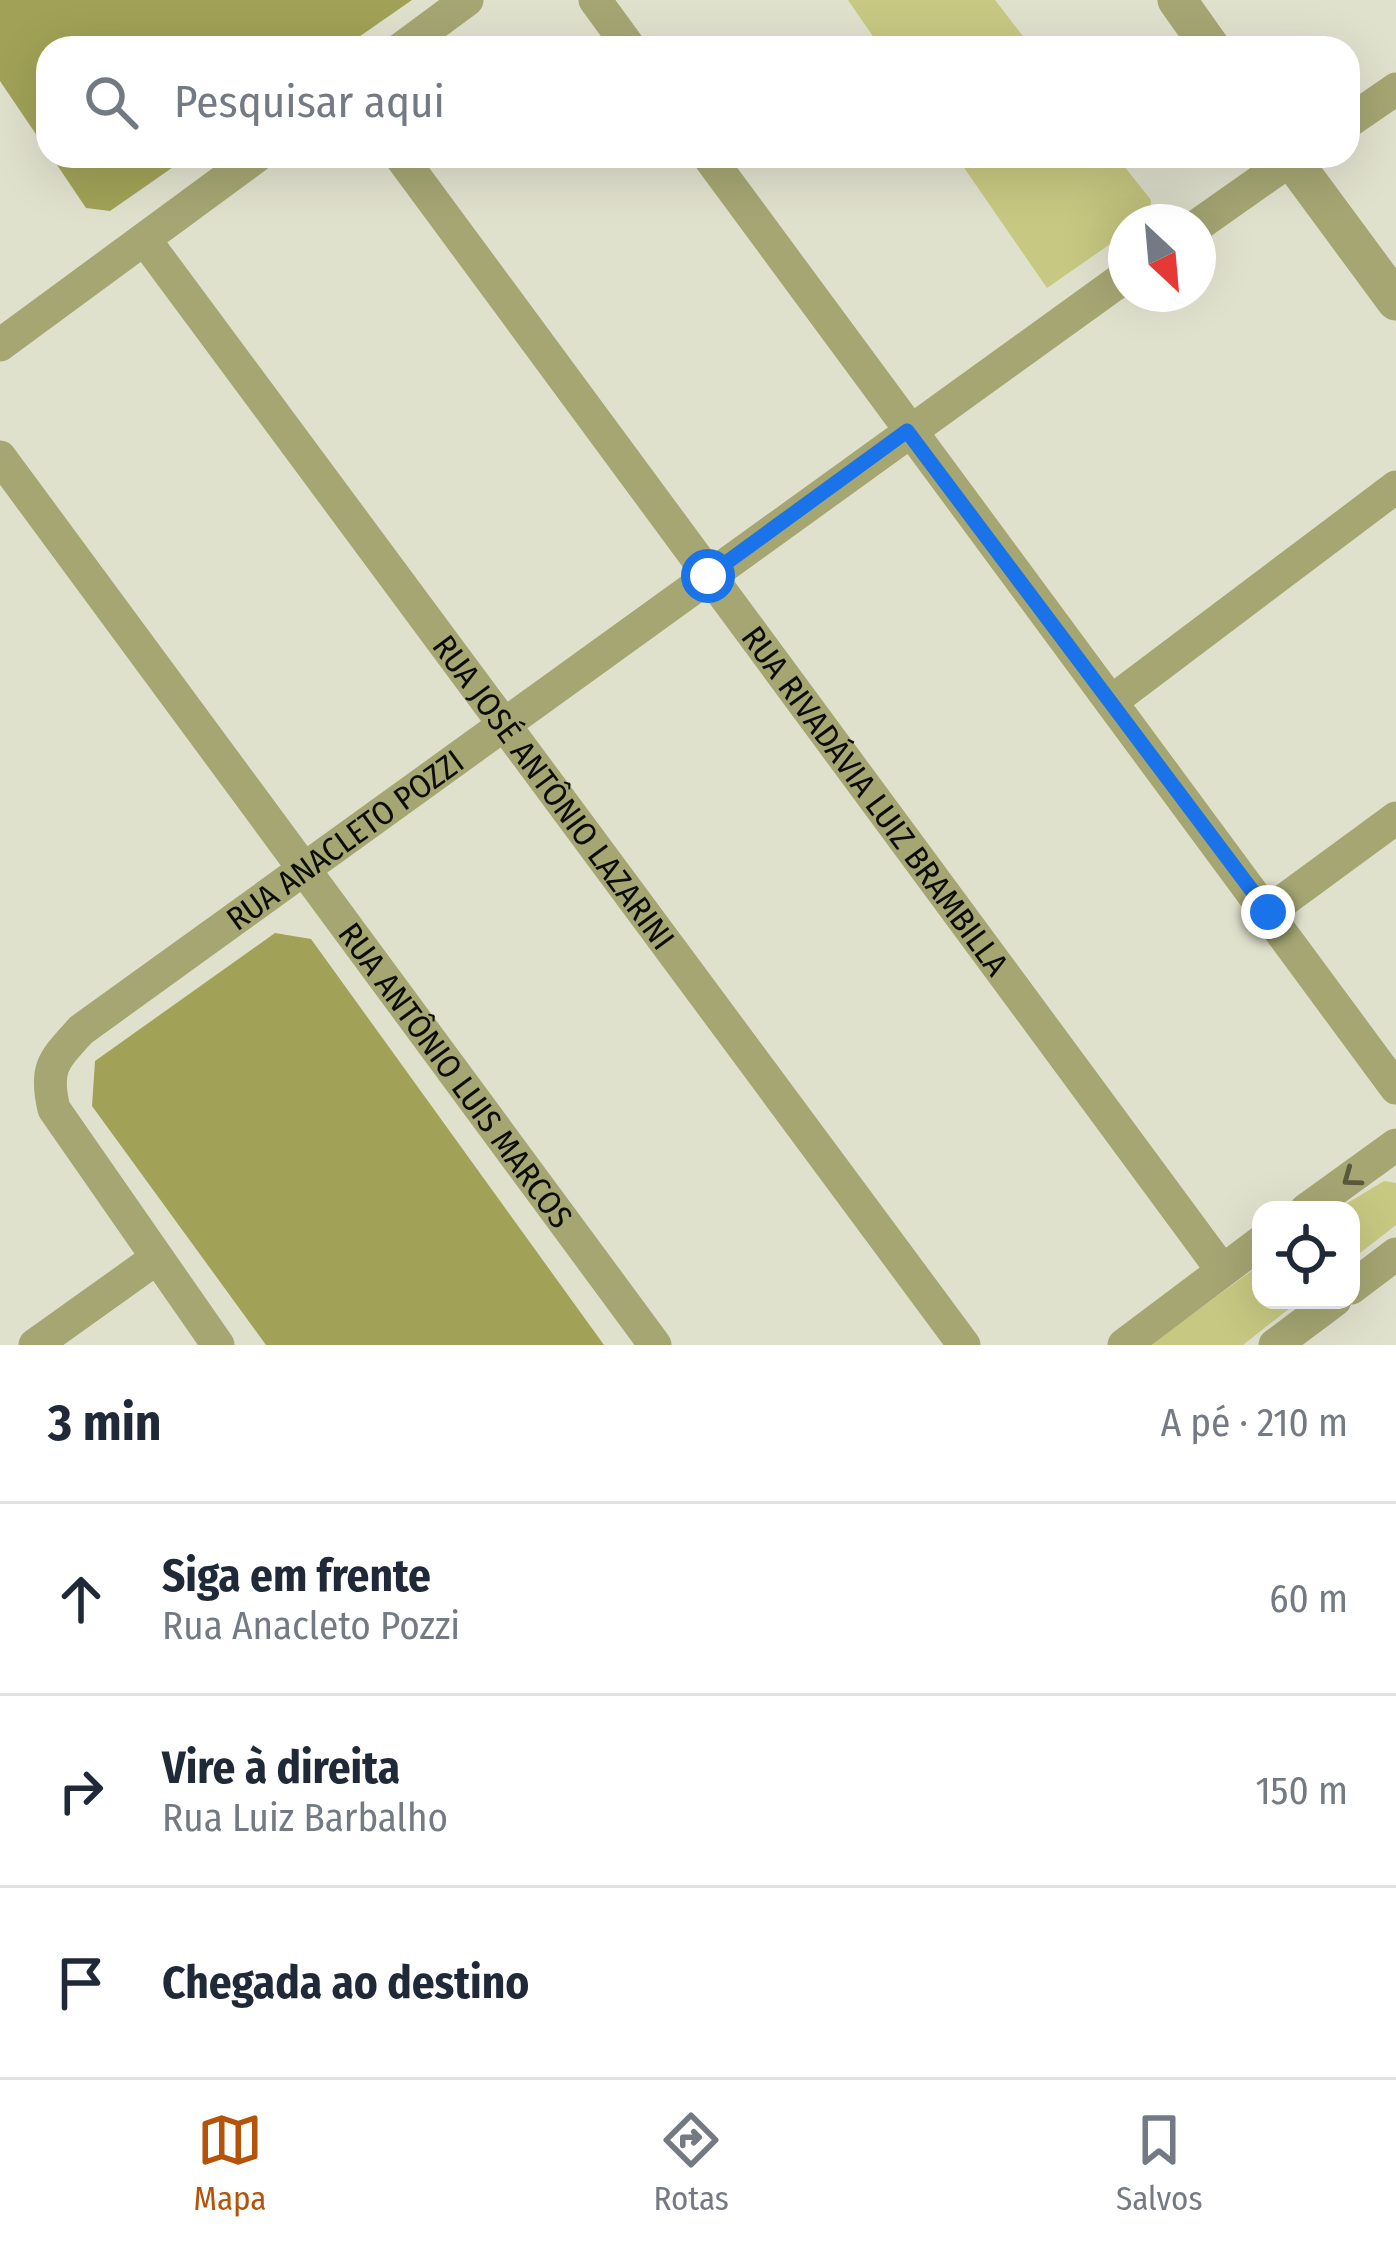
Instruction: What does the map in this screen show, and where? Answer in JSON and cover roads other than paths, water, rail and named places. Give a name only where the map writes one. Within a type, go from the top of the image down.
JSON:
[{"type":"street","points":[[418,36],[467,0]]},
{"type":"street","points":[[596,0],[622,36]]},
{"type":"street","points":[[1177,0],[1202,36]]},
{"type":"street","points":[[1360,114],[1396,89]]},
{"type":"street","points":[[0,345],[241,168]]},
{"type":"street","name":"RUA RIVADÁVIA LUIZ BRAMBILLA","points":[[409,168],[1222,1270]]},
{"type":"street","points":[[717,168],[1396,1088]]},
{"type":"street","points":[[1216,212],[1277,168]]},
{"type":"street","points":[[1300,168],[1396,302]]},
{"type":"street","name":"RUA JOSÉ ANTÔNIO LAZARINI","points":[[145,240],[964,1345]]},
{"type":"street","name":"RUA ANACLETO POZZI","points":[[154,1260],[54,1109],[47,1079],[57,1057],[81,1030],[1108,289]]},
{"type":"street","name":"RUA ANTÔNIO LUIS MARCOS","points":[[0,457],[655,1345]]},
{"type":"street","points":[[1112,701],[1396,487]]},
{"type":"street","points":[[1268,912],[1396,818]]},
{"type":"street","points":[[1318,1201],[1396,1145]]},
{"type":"street","points":[[1124,1345],[1252,1248]]},
{"type":"street","points":[[1360,1281],[1396,1254]]},
{"type":"street","points":[[34,1345],[154,1260],[218,1345]]},
{"type":"street","points":[[1275,1345],[1323,1309]]}]
